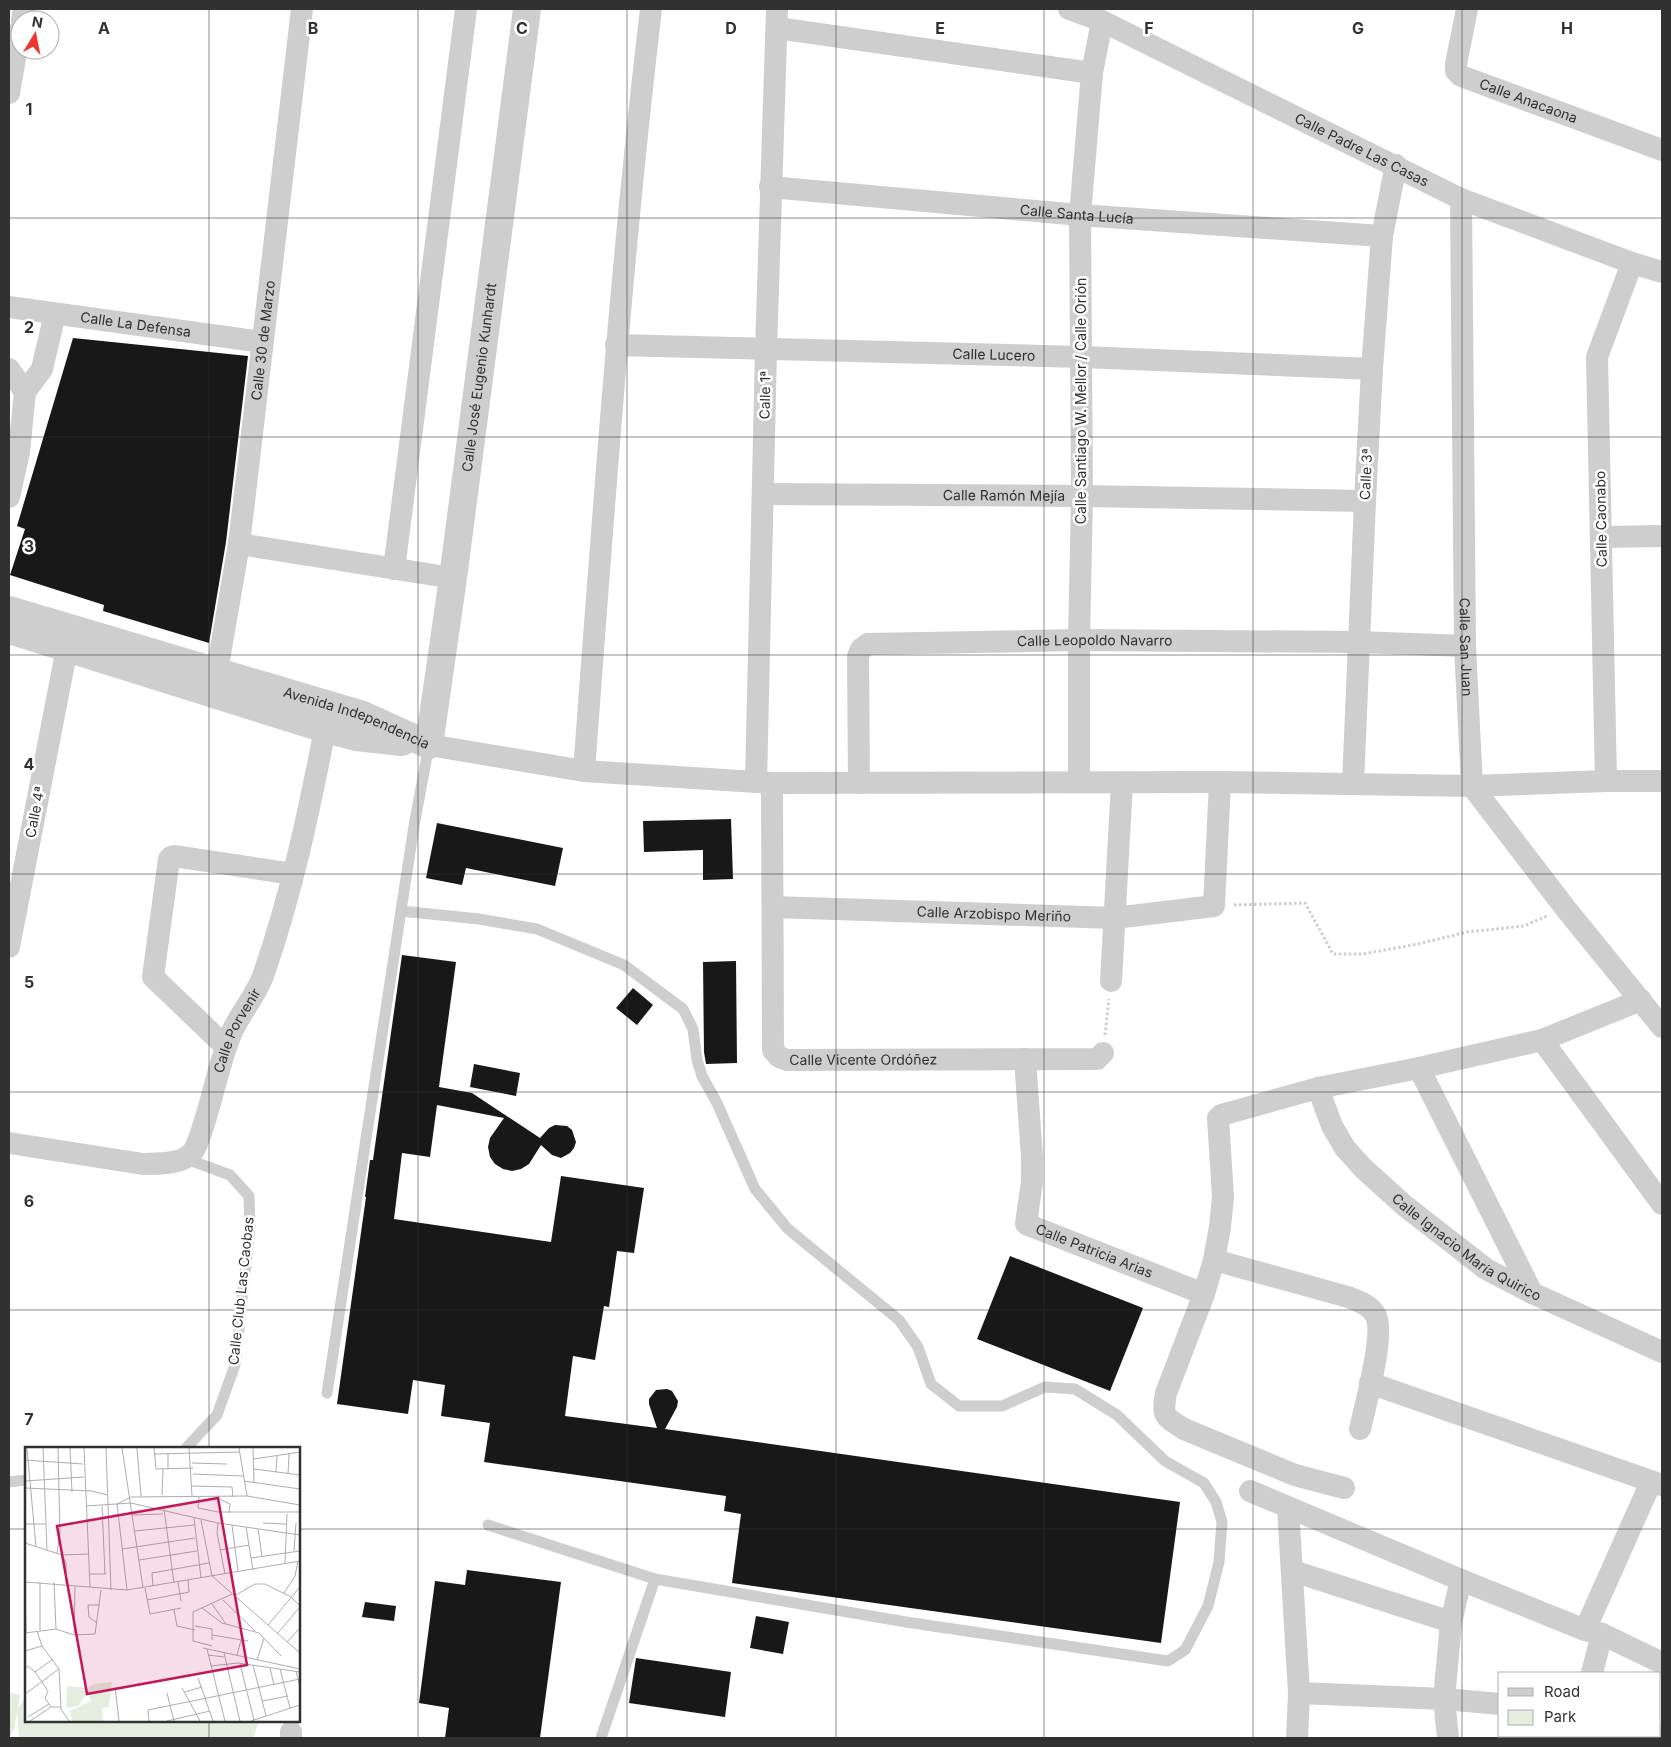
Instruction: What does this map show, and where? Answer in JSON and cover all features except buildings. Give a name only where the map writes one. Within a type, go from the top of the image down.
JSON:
[{"type":"street","name":"Calle 30 de Marzo","points":[[217,671],[239,544],[302,9]]},
{"type":"street","points":[[394,569],[466,9]]},
{"type":"street","name":"Calle José Eugenio Kunhardt","points":[[429,745],[453,578],[527,9]]},
{"type":"street","points":[[584,771],[616,345],[638,115],[651,9]]},
{"type":"street","name":"Calle Padre Las Casas","points":[[1069,9],[1102,21],[1396,165],[1461,199],[1632,263],[1662,272]]},
{"type":"street","name":"Calle Anacaona","points":[[1467,9],[1456,64],[1456,71],[1461,76],[1662,150]]},
{"type":"street","points":[[777,19],[1092,73]]},
{"type":"street","name":"Calle 1ª","points":[[764,782],[763,494],[770,187],[777,19]]},
{"type":"street","name":"Calle Santiago W. Mellor / Calle Orión","points":[[1079,782],[1082,496],[1080,215],[1092,73],[1102,21]]},
{"type":"street","points":[[9,93],[15,60]]},
{"type":"street","name":"Calle 3ª","points":[[1353,784],[1372,369],[1382,236],[1396,165]]},
{"type":"street","name":"Calle Santa Lucía","points":[[770,187],[1080,215],[1382,236]]},
{"type":"street","name":"Calle San Juan","points":[[1461,199],[1465,646],[1472,786]]},
{"type":"street","name":"Calle Caonabo","points":[[1606,781],[1598,357],[1632,263]]},
{"type":"street","name":"Calle La Defensa","points":[[9,307],[262,342]]},
{"type":"street","points":[[9,497],[19,452],[25,392],[42,369],[56,314]]},
{"type":"street","name":"Calle Lucero","points":[[616,345],[1082,357],[1372,369]]},
{"type":"street","points":[[9,369],[25,392]]},
{"type":"street","name":"Calle Ramón Mejía","points":[[763,494],[1082,496],[1365,501]]},
{"type":"street","points":[[1602,537],[1662,536]]},
{"type":"street","points":[[239,544],[453,578]]},
{"type":"street","name":"Avenida Independencia","points":[[9,610],[363,715],[429,745]]},
{"type":"street","name":"Avenida Independencia","points":[[9,630],[325,729],[356,737],[429,745]]},
{"type":"street","name":"Calle Leopoldo Navarro","points":[[858,783],[858,656],[861,649],[868,644],[1079,640],[1359,642],[1465,646]]},
{"type":"street","name":"Calle 4ª","points":[[9,947],[67,648]]},
{"type":"street","name":"Calle Porvenir","points":[[184,1158],[192,1153],[196,1146],[226,1047],[235,1024],[262,979],[293,874],[325,729]]},
{"type":"street","points":[[429,745],[584,771],[764,782],[1079,782],[1122,784],[1220,782],[1472,786],[1662,781]]},
{"type":"street","name":"Calle Vicente Ordóñez","points":[[764,782],[773,907],[773,1050],[779,1058],[786,1060],[1097,1059],[1103,1053]]},
{"type":"street","points":[[1214,906],[1220,782]]},
{"type":"street","points":[[1111,981],[1122,784]]},
{"type":"street","points":[[1472,786],[1566,909],[1662,1025]]},
{"type":"street","points":[[226,1047],[153,977],[169,859],[174,856],[293,874]]},
{"type":"street","name":"Calle Arzobispo Meriño","points":[[773,907],[1115,918],[1214,906]]},
{"type":"street","points":[[1344,1488],[1294,1475],[1184,1429],[1168,1419],[1163,1410],[1166,1393],[1204,1294],[1214,1260],[1223,1197],[1218,1118],[1221,1115],[1318,1088],[1419,1068],[1542,1040],[1641,1000]]},
{"type":"street","points":[[1542,1040],[1662,1204]]},
{"type":"street","name":"Calle Patricia Arias","points":[[1025,1059],[1032,1158],[1032,1181],[1026,1224],[1204,1294]]},
{"type":"street","points":[[1419,1068],[1532,1293]]},
{"type":"street","name":"Calle Ignacio María Quirico","points":[[1318,1088],[1332,1126],[1345,1148],[1363,1168],[1405,1206],[1486,1269],[1532,1293],[1662,1352]]},
{"type":"street","points":[[9,1143],[144,1164],[161,1164],[184,1158]]},
{"type":"street","points":[[1214,1260],[1348,1296],[1365,1304],[1376,1316],[1379,1334],[1360,1430]]},
{"type":"street","points":[[1370,1383],[1657,1483],[1593,1632],[1592,1672]]},
{"type":"street","points":[[1250,1491],[1461,1580],[1593,1632],[1662,1663]]},
{"type":"street","points":[[1288,1507],[1299,1693],[1297,1738]]},
{"type":"street","points":[[1293,1570],[1451,1622]]},
{"type":"street","points":[[1448,1738],[1444,1699],[1451,1622],[1461,1580]]},
{"type":"street","points":[[1299,1693],[1444,1699],[1498,1704]]},
{"type":"lane","points":[[327,1393],[401,911],[429,745]]},
{"type":"lane","points":[[401,911],[479,919],[537,929],[624,966],[683,1009],[693,1029],[697,1060],[702,1076],[717,1102],[755,1189],[788,1229],[899,1320],[918,1347],[931,1384],[959,1406],[1002,1406],[1045,1387],[1075,1390],[1117,1415],[1165,1460],[1204,1483],[1216,1502],[1222,1522],[1219,1562],[1208,1606],[1184,1650],[1168,1661],[906,1622],[654,1579],[488,1525]]},
{"type":"lane","name":"Calle Club Las Caobas","points":[[184,1158],[230,1175],[249,1196],[250,1226],[235,1365],[216,1415],[187,1447]]},
{"type":"lane","points":[[9,1482],[25,1480]]},
{"type":"lane","points":[[601,1738],[654,1579]]},
{"type":"path","points":[[1214,906],[1305,903],[1333,954],[1363,954],[1418,944],[1467,932],[1524,926],[1566,909]]},
{"type":"path","points":[[1103,1053],[1111,981]]},
{"type":"green space","points":[[9,1692],[20,1695],[18,1708],[25,1698],[25,1722],[259,1722],[253,1738],[19,1738],[17,1712],[14,1730],[9,1738]]}]
